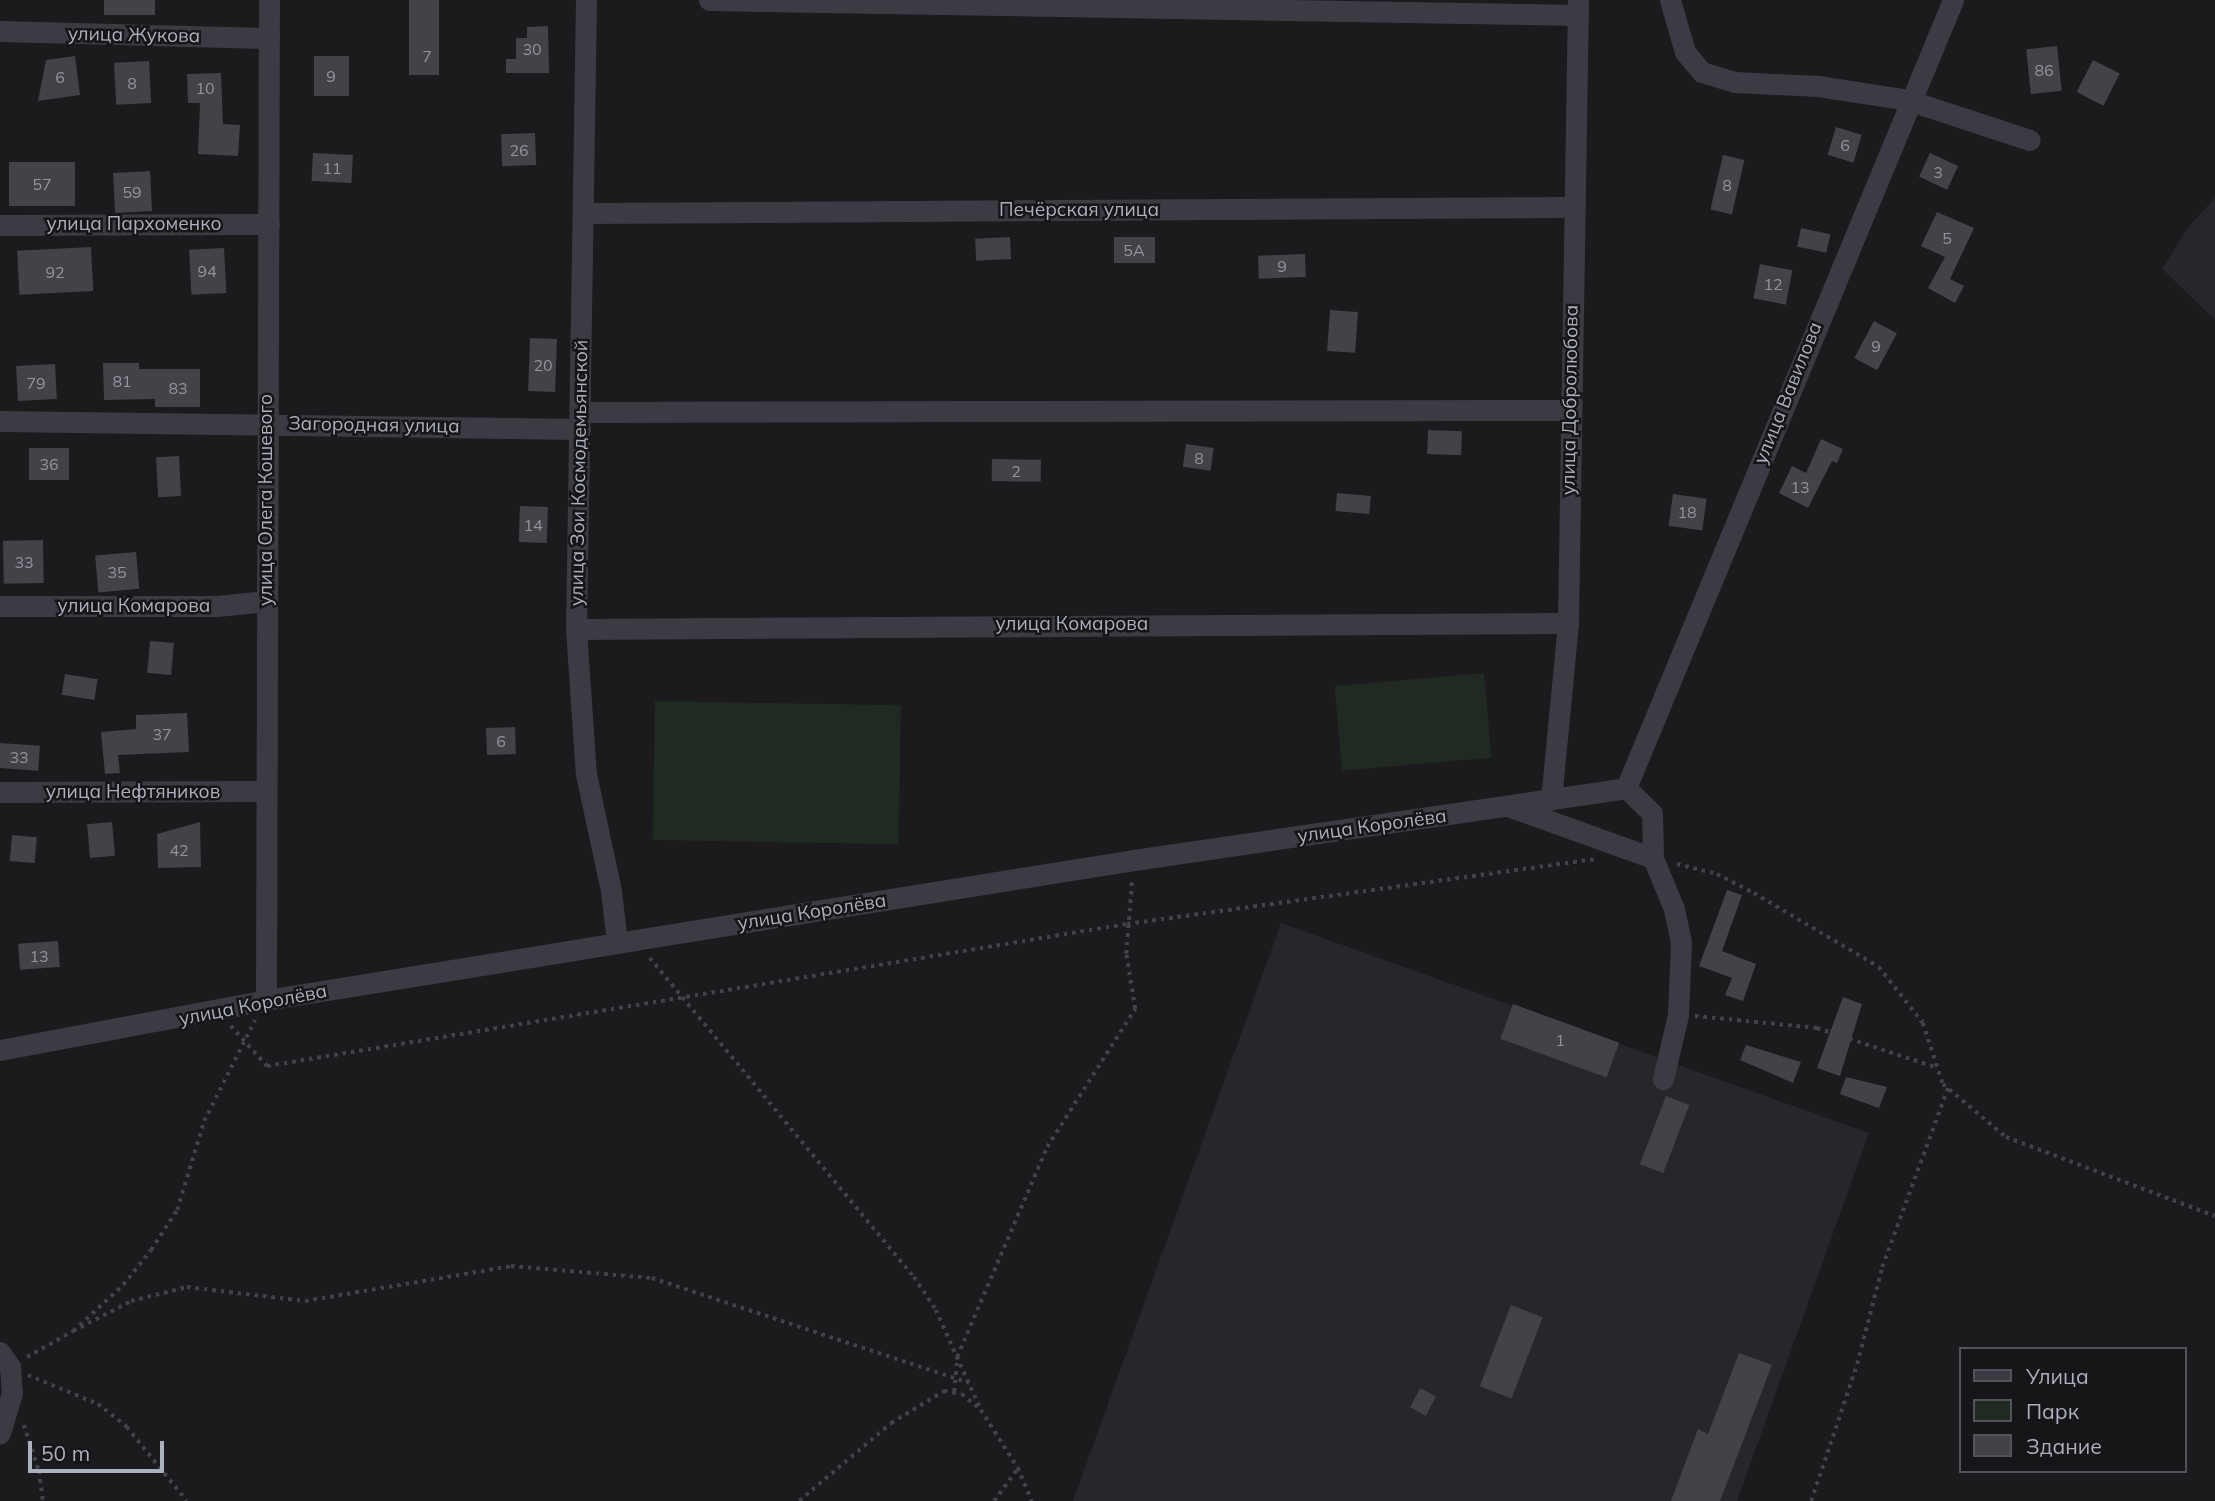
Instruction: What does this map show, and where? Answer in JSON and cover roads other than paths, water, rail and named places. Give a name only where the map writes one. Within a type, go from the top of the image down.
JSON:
[{"type":"street","name":"улица Олега Кошевого","points":[[266,1000],[267,601],[264,422],[269,224],[269,0]]},
{"type":"street","name":"улица Зои Космодемьянской","points":[[586,0],[576,629],[586,774],[611,891],[626,942]]},
{"type":"street","points":[[709,0],[1578,8]]},
{"type":"street","points":[[1670,0],[1685,52],[1702,72],[1734,82],[1818,86],[1908,100],[2030,140]]},
{"type":"street","name":"улица Вавилова","points":[[1626,788],[1908,100],[1953,0]]},
{"type":"street","name":"улица Добролюбова","points":[[1550,800],[1568,623],[1568,410],[1578,8]]},
{"type":"street","name":"улица Жукова","points":[[0,32],[269,38]]},
{"type":"street","name":"Печёрская улица","points":[[583,213],[1575,207]]},
{"type":"street","name":"улица Пархоменко","points":[[0,225],[269,224]]},
{"type":"street","points":[[581,421],[1568,410]]},
{"type":"street","name":"Загородная улица","points":[[0,421],[581,421]]},
{"type":"street","name":"улица Комарова","points":[[0,606],[217,606],[267,601]]},
{"type":"street","name":"улица Комарова","points":[[576,629],[1568,623]]},
{"type":"street","points":[[1626,788],[1652,813],[1643,856]]},
{"type":"street","name":"улица Королёва","points":[[0,1050],[219,1012],[266,1000],[1134,860],[1626,788]]},
{"type":"street","name":"улица Нефтяников","points":[[0,792],[266,791]]},
{"type":"street","points":[[1509,807],[1643,856],[1674,909],[1681,943],[1678,1015],[1663,1079]]},
{"type":"street","points":[[0,1433],[12,1393],[5,1359]]}]
